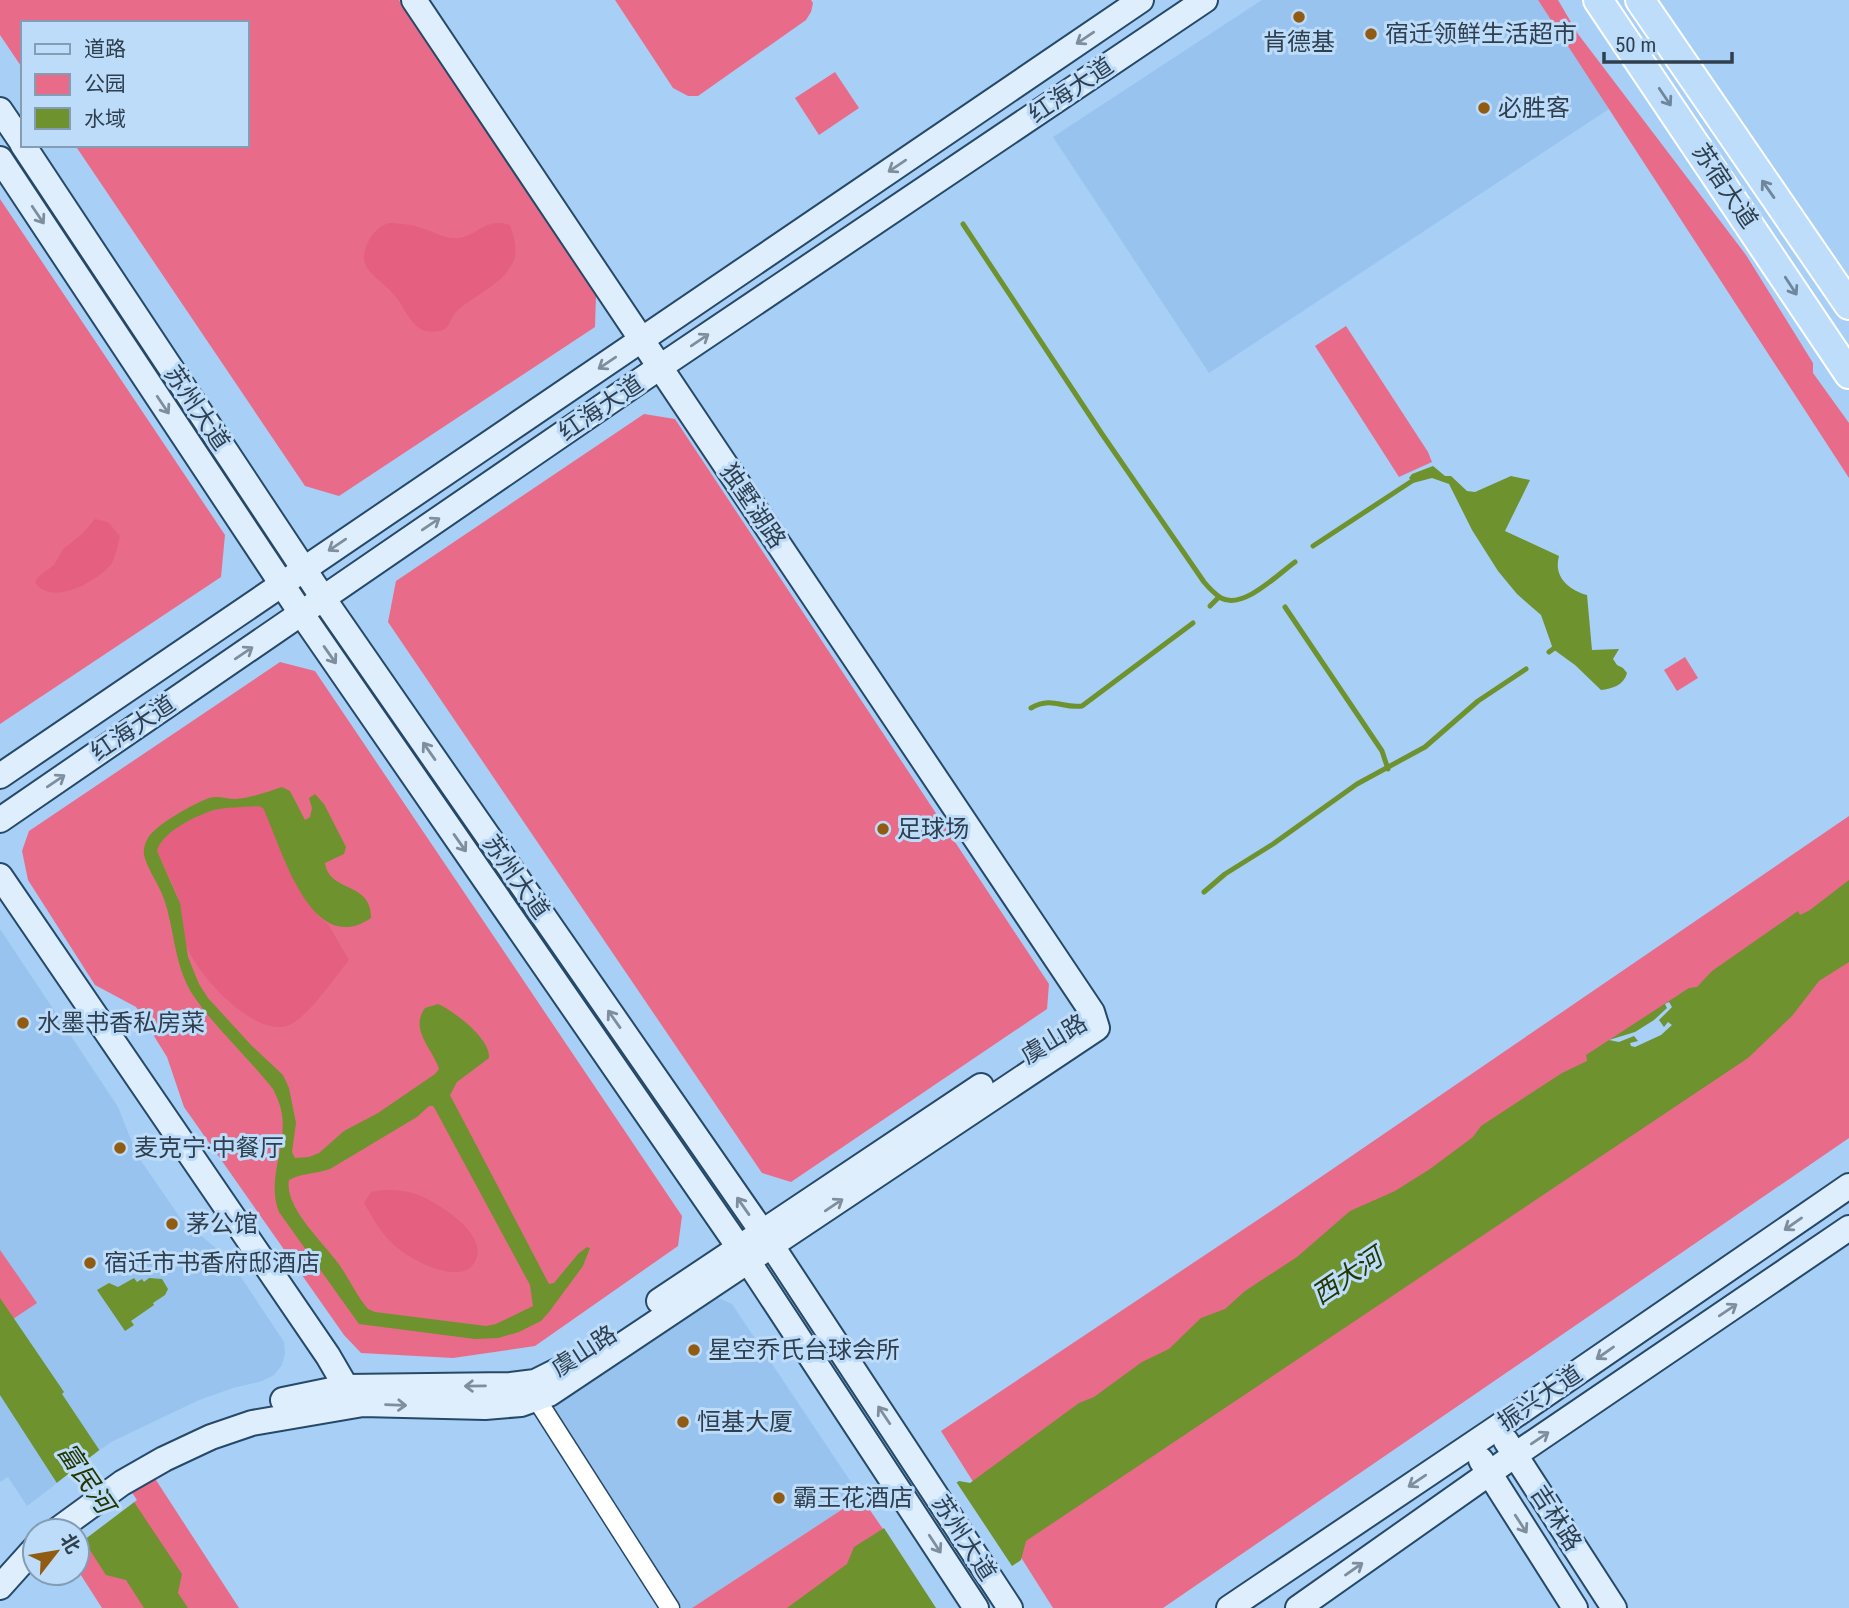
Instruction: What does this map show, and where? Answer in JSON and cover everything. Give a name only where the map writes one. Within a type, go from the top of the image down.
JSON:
[{"type":"main road","name":"苏宿大道","points":[[1598,0],[1849,374]]},
{"type":"main road","name":"苏宿大道","points":[[1640,0],[1849,305]]},
{"type":"street","name":"独墅湖路","points":[[414,0],[1092,1012]]},
{"type":"street","name":"红海大道","points":[[0,776],[1141,0]]},
{"type":"street","name":"红海大道","points":[[0,820],[660,367],[1205,0]]},
{"type":"street","name":"苏州大道","points":[[0,110],[21,142]]},
{"type":"street","name":"苏州大道","points":[[24,147],[323,598],[766,1239],[1006,1603]]},
{"type":"street","name":"苏州大道","points":[[0,159],[301,613],[743,1254],[976,1608]]},
{"type":"street","points":[[0,876],[312,1333],[346,1387]]},
{"type":"street","name":"虞山路","points":[[57,1517],[119,1477],[211,1437],[252,1423],[363,1404],[485,1407],[521,1404],[535,1382],[766,1239],[1092,1012]]},
{"type":"street","name":"振兴大道","points":[[1229,1608],[1849,1186]]},
{"type":"street","name":"振兴大道","points":[[1298,1608],[1515,1455],[1849,1228]]},
{"type":"street","name":"虞山路","points":[[72,1517],[164,1441],[219,1418],[264,1404],[346,1387],[531,1391]]},
{"type":"street","points":[[531,1391],[670,1608]]},
{"type":"street","name":"吉林路","points":[[1498,1427],[1614,1608]]},
{"type":"street","name":"吉林路","points":[[1472,1445],[1575,1608]]},
{"type":"street","name":"虞山路","points":[[0,1568],[21,1546]]},
{"type":"street","points":[[0,1587],[21,1564]]},
{"type":"shaded area","points":[[1262,0],[1538,0],[1609,109],[1209,373],[1053,137]]},
{"type":"shaded area","points":[[389,223],[413,226],[455,238],[495,223],[510,225],[515,241],[515,256],[506,273],[494,285],[458,310],[446,328],[426,331],[416,326],[395,296],[366,266],[365,250],[369,240],[378,229]]},
{"type":"shaded area","points":[[95,519],[108,522],[120,536],[112,563],[97,577],[75,589],[52,592],[42,589],[35,582],[39,576],[54,565],[63,549]]},
{"type":"shaded area","points":[[224,808],[263,808],[318,916],[328,924],[349,960],[312,1007],[287,1026],[273,1026],[242,1012],[226,999],[200,969],[185,942],[178,898],[157,851],[172,831],[198,816]]},
{"type":"shaded area","points":[[0,929],[118,1107],[137,1155],[181,1219],[229,1259],[284,1342],[285,1354],[282,1365],[274,1375],[199,1400],[111,1442],[27,1506],[8,1477],[0,1482]]},
{"type":"shaded area","points":[[381,1190],[418,1195],[432,1201],[464,1225],[477,1245],[477,1256],[472,1266],[465,1271],[444,1271],[421,1263],[395,1246],[381,1231],[364,1203],[371,1192]]},
{"type":"shaded area","points":[[716,1297],[732,1304],[861,1497],[692,1608],[663,1608],[536,1412]]},
{"type":"green space","points":[[0,0],[399,0],[596,295],[595,327],[339,496],[305,486],[76,147],[248,147],[248,21],[21,21],[21,66],[0,35]]},
{"type":"green space","points":[[615,0],[811,0],[813,3],[806,20],[698,96],[688,96],[673,88]]},
{"type":"green space","points":[[1538,0],[1558,0],[1578,34],[1746,255],[1813,363],[1813,373],[1849,423],[1849,478]]},
{"type":"green space","points":[[835,72],[859,108],[819,135],[795,98]]},
{"type":"green space","points":[[0,199],[225,535],[221,577],[0,724]]},
{"type":"green space","points":[[1346,326],[1432,462],[1399,477],[1315,346]]},
{"type":"green space","points":[[644,414],[675,419],[1049,984],[1047,1009],[791,1182],[762,1173],[388,622],[396,581]]},
{"type":"green space","points":[[1685,657],[1698,678],[1677,691],[1664,670]]},
{"type":"green space","points":[[280,662],[315,671],[682,1216],[678,1246],[535,1346],[453,1358],[361,1353],[344,1335],[184,1107],[167,1057],[136,1007],[95,985],[28,880],[22,851],[29,831]]},
{"type":"green space","points":[[1849,816],[1849,1138],[1163,1608],[1053,1608],[941,1431],[1268,1213]]},
{"type":"green space","points":[[0,1250],[37,1303],[13,1319],[0,1300]]},
{"type":"green space","points":[[154,1477],[239,1608],[102,1608],[89,1587],[91,1587],[91,1521]]},
{"type":"green space","points":[[861,1497],[937,1608],[692,1608]]},
{"type":"water","points":[[1433,466],[1445,476],[1451,476],[1467,491],[1475,492],[1511,476],[1530,480],[1505,531],[1559,556],[1558,570],[1564,582],[1587,595],[1592,650],[1619,649],[1613,659],[1627,673],[1620,683],[1601,690],[1575,665],[1553,649],[1541,615],[1517,594],[1498,571],[1472,530],[1449,484],[1432,478],[1413,483],[1409,478],[1412,474]]},
{"type":"water","points":[[282,787],[290,791],[305,820],[310,817],[312,808],[309,798],[315,794],[324,804],[346,847],[344,854],[325,863],[328,872],[334,879],[365,898],[371,918],[350,927],[331,924],[315,911],[301,893],[289,870],[263,808],[229,808],[206,813],[172,831],[157,851],[180,903],[188,957],[199,984],[208,998],[251,1045],[283,1075],[289,1088],[296,1123],[292,1152],[295,1158],[319,1153],[344,1131],[378,1113],[435,1074],[439,1069],[421,1032],[421,1016],[425,1008],[438,1004],[462,1019],[478,1034],[489,1058],[457,1082],[450,1095],[549,1284],[554,1283],[578,1254],[587,1247],[590,1248],[583,1266],[549,1312],[541,1321],[519,1332],[498,1338],[475,1339],[359,1324],[279,1212],[275,1188],[283,1127],[279,1102],[273,1089],[212,1020],[187,984],[178,960],[168,911],[144,855],[144,847],[155,830],[195,804],[213,797],[235,799]],"holes":[[[433,1106],[530,1285],[533,1306],[496,1324],[486,1326],[368,1309],[292,1201],[289,1180],[330,1169]]]},
{"type":"water","name":"西大河","points":[[1849,880],[1849,962],[1819,981],[1792,1016],[1748,1058],[1026,1541],[1021,1560],[950,1608],[787,1608],[847,1564],[854,1547],[959,1481],[970,1483],[1079,1403],[1094,1397],[1142,1362],[1169,1349],[1201,1318],[1225,1309],[1245,1291],[1297,1257],[1350,1211],[1395,1191],[1430,1169],[1473,1137],[1481,1126],[1562,1073],[1587,1061],[1586,1055],[1689,988],[1697,987],[1712,971],[1798,911],[1800,915],[1810,910]]},
{"type":"water","points":[[134,1278],[137,1282],[142,1279],[144,1282],[149,1278],[162,1279],[168,1289],[154,1305],[131,1321],[134,1325],[125,1331],[97,1290],[109,1283],[118,1287]]},
{"type":"water","name":"富民河","points":[[0,1298],[182,1574],[178,1593],[188,1608],[144,1608],[126,1580],[106,1575],[91,1552],[91,1517],[79,1517],[0,1395]]},
{"type":"pier","points":[[1669,1002],[1672,1007],[1659,1020],[1664,1027],[1668,1022],[1672,1025],[1661,1035],[1635,1047],[1630,1043],[1638,1041],[1634,1036],[1619,1042],[1609,1040],[1635,1032],[1654,1020],[1667,1008],[1665,1004]]},
{"type":"pier","points":[[102,1448],[137,1500],[91,1535],[91,1517],[75,1517],[54,1485]]},
{"type":"pier","points":[[955,1480],[1014,1569],[956,1608],[936,1608],[882,1525]]},
{"type":"waterway","points":[[963,224],[1102,434],[1210,589],[1221,598],[1239,599],[1260,589],[1295,562]]},
{"type":"waterway","points":[[1313,546],[1412,481]]},
{"type":"waterway","points":[[1210,606],[1219,597]]},
{"type":"waterway","points":[[1285,607],[1382,751],[1388,769]]},
{"type":"waterway","points":[[1031,708],[1045,703],[1082,706],[1193,623]]},
{"type":"waterway","points":[[1549,652],[1553,649]]},
{"type":"waterway","points":[[1204,892],[1225,874],[1273,844],[1357,784],[1425,747],[1478,701],[1526,669]]},
{"type":"place","name":"肯德基","points":[[1299,17]]},
{"type":"place","name":"宿迁领鲜生活超市","points":[[1371,34]]},
{"type":"place","name":"必胜客","points":[[1484,108]]},
{"type":"place","name":"足球场","points":[[883,829]]},
{"type":"place","name":"水墨书香私房菜","points":[[23,1023]]},
{"type":"place","name":"麦克宁·中餐厅","points":[[120,1148]]},
{"type":"place","name":"茅公馆","points":[[172,1224]]},
{"type":"place","name":"宿迁市书香府邸酒店","points":[[90,1263]]},
{"type":"place","name":"星空乔氏台球会所","points":[[694,1350]]},
{"type":"place","name":"恒基大厦","points":[[683,1422]]},
{"type":"place","name":"霸王花酒店","points":[[779,1498]]}]
